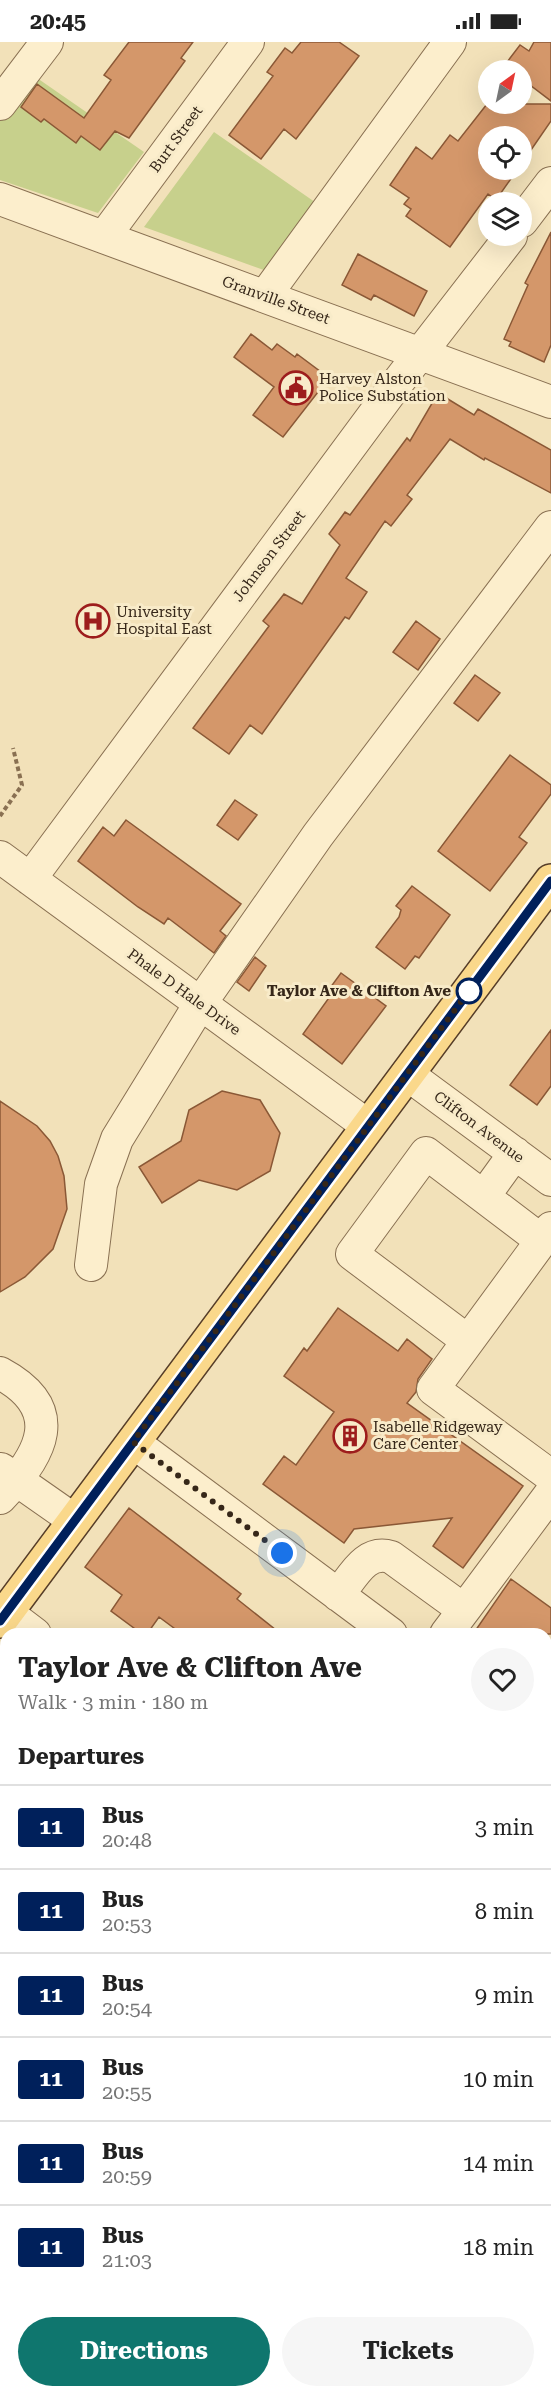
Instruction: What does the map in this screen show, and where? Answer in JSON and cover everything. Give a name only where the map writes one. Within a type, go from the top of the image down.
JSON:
[{"type":"main road","points":[[3,1617],[407,1074],[549,889]]},
{"type":"street","points":[[0,104],[47,42]]},
{"type":"street","name":"Burt Street","points":[[104,237],[248,42]]},
{"type":"street","points":[[265,296],[450,42]]},
{"type":"street","points":[[532,208],[551,183]]},
{"type":"street","name":"Granville Street","points":[[5,210],[104,237],[551,402]]},
{"type":"street","name":"Johnson Street","points":[[30,879],[398,382],[422,354],[503,246]]},
{"type":"street","points":[[91,1264],[101,1184],[117,1139],[200,1004],[318,835],[551,527]]},
{"type":"street","name":"Phale D Hale Drive","points":[[0,857],[368,1126]]},
{"type":"street","name":"Clifton Avenue","points":[[407,1074],[551,1180]]},
{"type":"street","points":[[468,1341],[352,1254],[426,1153],[484,1196],[547,1235],[434,1389],[551,1476]]},
{"type":"street","points":[[484,1196],[515,1153]]},
{"type":"street","points":[[0,1373],[30,1396],[40,1412],[44,1430],[6,1483],[75,1520]]},
{"type":"street","points":[[133,1442],[383,1628]]},
{"type":"street","points":[[338,1595],[369,1557],[379,1553],[391,1557],[455,1622],[551,1493]]},
{"type":"street","points":[[3,1617],[24,1628]]},
{"type":"path","points":[[0,816],[22,784],[13,748]]},
{"type":"green space","points":[[24,69],[144,152],[98,213],[0,180],[0,100]]},
{"type":"green space","points":[[214,132],[322,207],[272,273],[144,227]]},
{"type":"building","points":[[129,42],[193,42],[181,58],[185,61],[129,138],[115,131],[100,150],[81,136],[76,143],[44,119],[41,122],[21,107],[37,84],[84,118],[111,80],[104,75]]},
{"type":"building","points":[[301,42],[339,42],[359,56],[296,139],[284,129],[261,159],[229,135],[273,76],[267,72],[285,48],[292,53]]},
{"type":"building","points":[[534,42],[551,42],[551,101],[532,87],[532,60],[509,60],[520,45],[529,51]]},
{"type":"building","points":[[532,104],[551,104],[551,121],[532,149],[532,126],[478,126],[478,180],[510,180],[502,192],[478,192],[478,208],[450,247],[406,216],[411,209],[404,204],[409,198],[390,185],[416,147],[432,159],[450,135],[458,141],[479,114],[532,114]]},
{"type":"building","points":[[551,232],[551,345],[544,362],[509,346],[511,342],[504,339],[528,285],[525,283]]},
{"type":"building","points":[[358,254],[427,291],[414,316],[374,295],[371,300],[342,285]]},
{"type":"building","name":"Harvey Alston Police Substation","points":[[251,334],[272,350],[277,344],[295,357],[297,354],[329,378],[283,437],[253,415],[274,387],[234,357]]},
{"type":"building","points":[[438,393],[474,415],[478,409],[551,450],[551,493],[485,458],[484,460],[450,439],[407,495],[412,499],[391,526],[385,521],[346,578],[367,592],[349,619],[345,617],[262,734],[250,725],[229,754],[193,728],[269,626],[263,621],[284,594],[302,604],[340,545],[329,534],[345,512],[350,515],[407,438],[410,441]]},
{"type":"building","points":[[416,621],[440,639],[418,670],[393,652]]},
{"type":"building","points":[[475,675],[500,693],[478,721],[454,703]]},
{"type":"building","points":[[510,755],[551,785],[551,794],[519,837],[527,843],[490,891],[438,851]]},
{"type":"building","points":[[235,800],[257,815],[238,840],[217,825]]},
{"type":"building","points":[[126,820],[241,904],[220,931],[226,936],[214,953],[168,918],[164,924],[138,907],[78,861],[103,827],[114,836]]},
{"type":"building","points":[[412,886],[450,915],[419,958],[415,956],[405,969],[376,947],[399,917],[401,910],[396,906]]},
{"type":"building","points":[[255,957],[266,966],[249,991],[237,982]]},
{"type":"building","points":[[341,973],[386,1006],[342,1064],[303,1034],[331,995],[327,992]]},
{"type":"building","points":[[551,1030],[551,1086],[537,1105],[510,1085]]},
{"type":"building","points":[[222,1091],[260,1100],[280,1133],[270,1171],[237,1190],[199,1180],[162,1203],[139,1167],[181,1141],[189,1110]]},
{"type":"building","points":[[0,1101],[37,1126],[50,1141],[58,1156],[64,1176],[67,1209],[53,1249],[25,1277],[0,1292]]},
{"type":"building","name":"Isabelle Ridgeway Care Center","points":[[338,1308],[398,1351],[407,1339],[432,1359],[418,1379],[416,1392],[407,1403],[523,1486],[463,1568],[433,1546],[452,1518],[354,1529],[344,1543],[263,1484],[284,1456],[296,1465],[334,1412],[284,1376],[304,1348],[307,1351]]},
{"type":"building","points":[[129,1508],[241,1594],[237,1599],[273,1628],[174,1628],[159,1617],[151,1628],[134,1628],[111,1611],[122,1595],[85,1567]]},
{"type":"building","points":[[511,1579],[551,1608],[551,1628],[477,1628]]},
{"type":"bus line","name":"11","points":[[0,1621],[551,881]]},
{"type":"place","name":"Harvey Alston Police Substation","points":[[296,388]]},
{"type":"place","name":"University Hospital East","points":[[93,621]]},
{"type":"place","name":"Taylor Ave & Clifton Ave","points":[[469,991]]},
{"type":"place","name":"Isabelle Ridgeway Care Center","points":[[350,1436]]},
{"type":"route","points":[[282,1553],[133,1442],[469,991]]}]
